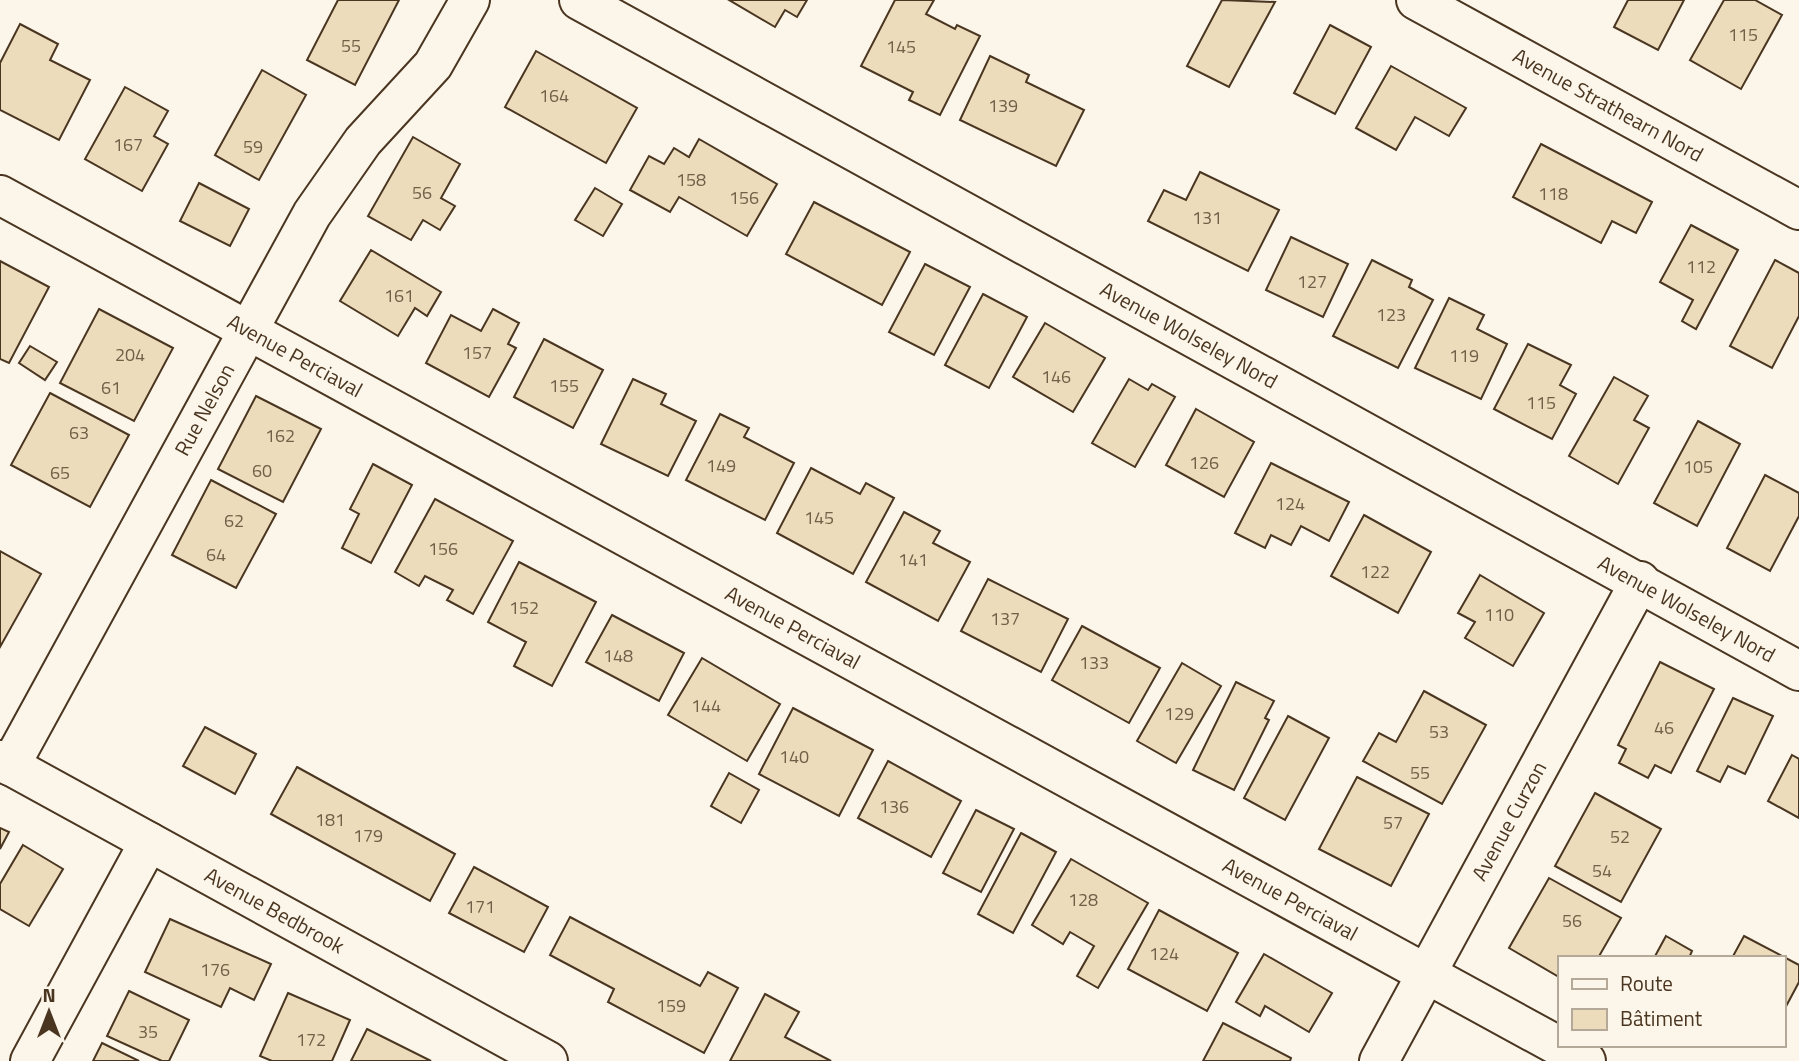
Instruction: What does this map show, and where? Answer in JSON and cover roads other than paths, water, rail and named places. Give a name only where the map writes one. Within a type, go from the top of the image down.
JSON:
[{"type":"street","name":"Rue Nelson","points":[[5,763],[330,185],[363,141],[433,65],[470,0]]},
{"type":"street","name":"Avenue Wolseley Nord","points":[[579,0],[1798,667]]},
{"type":"street","name":"Avenue Strathearn Nord","points":[[1416,0],[1799,210]]},
{"type":"street","name":"Avenue Perciaval","points":[[0,195],[1558,1046]]},
{"type":"street","name":"Avenue Curzon","points":[[1379,1061],[1640,581]]},
{"type":"street","name":"Avenue Bedbrook","points":[[5,763],[548,1061]]},
{"type":"street","points":[[30,1061],[149,842]]},
{"type":"street","name":"Avenue Perciaval","points":[[1560,1047],[1586,1061]]}]
